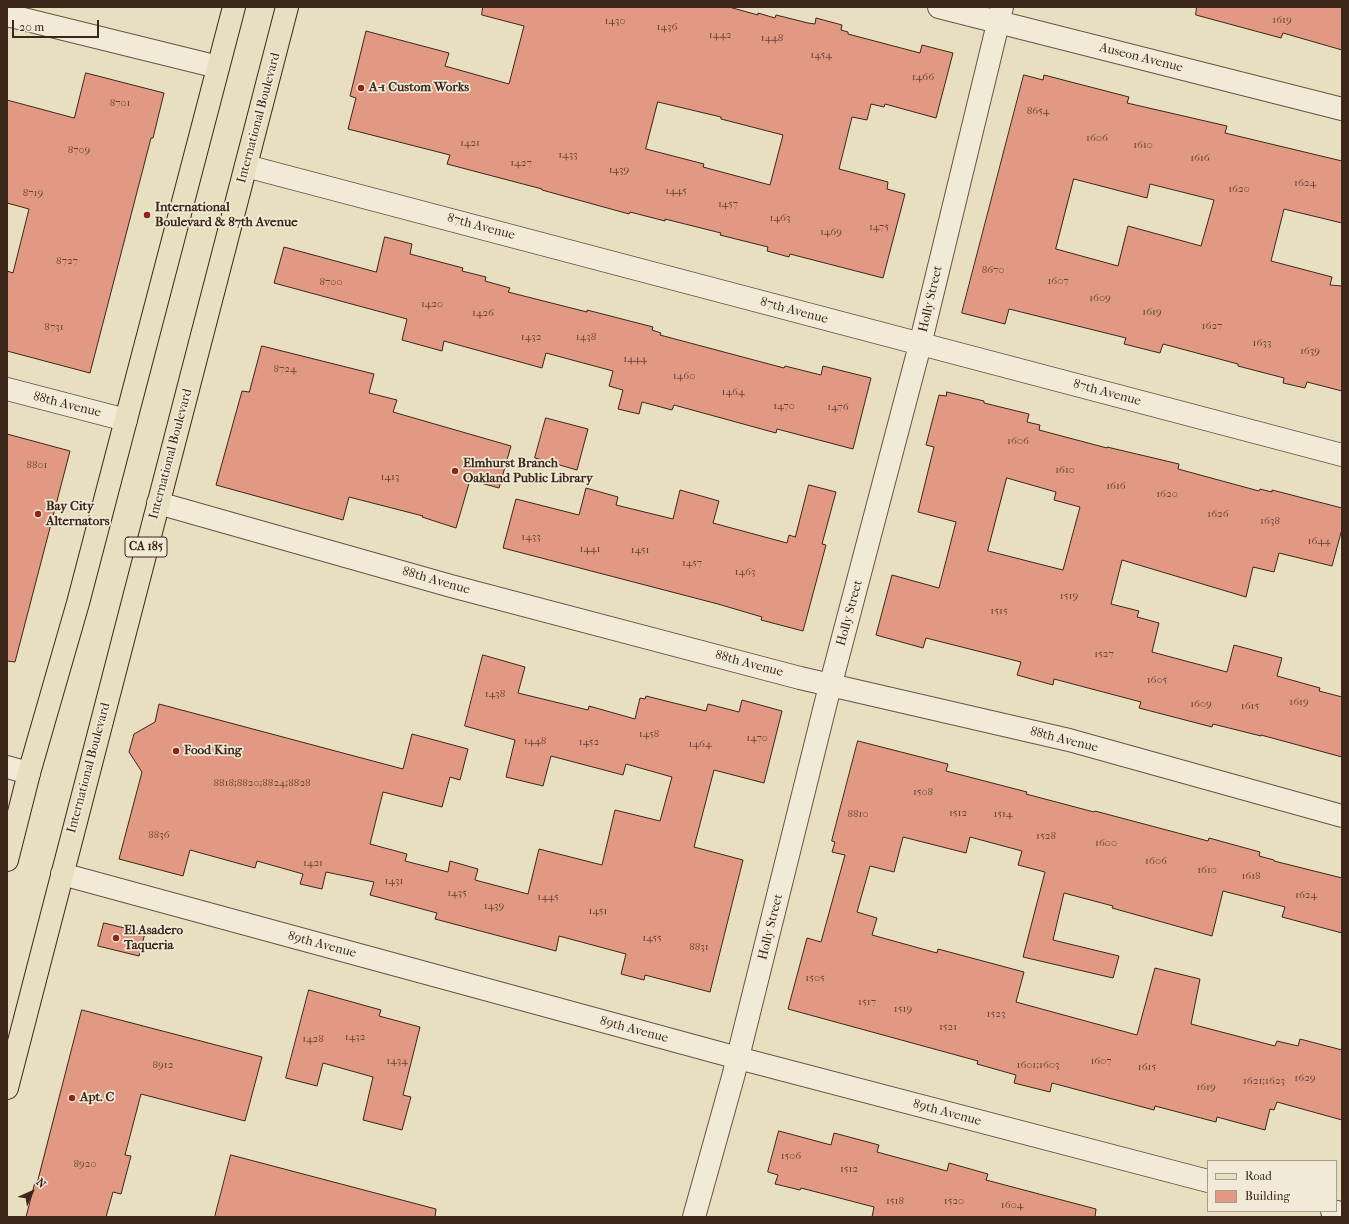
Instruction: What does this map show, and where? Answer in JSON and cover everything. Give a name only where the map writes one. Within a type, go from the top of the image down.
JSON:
[{"type":"main road","points":[[7,860],[30,772],[78,603],[234,7]]},
{"type":"main road","name":"International Boulevard","points":[[7,1088],[287,7]]},
{"type":"street","name":"Auseon Avenue","points":[[939,7],[1000,15],[1342,109]]},
{"type":"street","points":[[7,15],[218,67]]},
{"type":"street","name":"Holly Street","points":[[694,1217],[738,1058],[831,686],[920,345],[1000,15]]},
{"type":"street","name":"87th Avenue","points":[[246,166],[310,181],[920,345],[1342,455]]},
{"type":"street","name":"88th Avenue","points":[[7,390],[126,420]]},
{"type":"street","name":"88th Avenue","points":[[158,504],[451,586],[831,686],[1069,740],[1342,816]]},
{"type":"street","points":[[7,767],[30,772]]},
{"type":"street","name":"89th Avenue","points":[[62,874],[738,1058],[1207,1181]]},
{"type":"building","points":[[483,7],[729,7],[758,15],[758,13],[775,18],[776,15],[815,24],[816,18],[842,25],[841,30],[848,32],[848,34],[920,53],[922,45],[953,53],[936,118],[885,104],[884,107],[871,104],[867,120],[852,117],[839,169],[888,182],[887,189],[905,194],[883,278],[790,254],[789,257],[767,251],[768,247],[720,235],[721,233],[665,219],[665,221],[630,212],[629,214],[447,164],[450,155],[348,129],[356,98],[350,96],[366,31],[449,53],[445,66],[509,84],[524,26],[482,15]],"holes":[[[658,102],[721,117],[721,119],[783,135],[770,185],[703,167],[704,164],[646,149]]]},
{"type":"building","points":[[1197,7],[1342,7],[1342,50],[1283,33],[1281,38],[1196,15]]},
{"type":"building","points":[[86,73],[164,93],[90,373],[7,351],[7,271],[13,273],[29,209],[7,203],[7,100],[74,118]]},
{"type":"building","points":[[1024,75],[1043,80],[1044,75],[1129,97],[1127,103],[1227,126],[1225,133],[1342,161],[1342,223],[1284,209],[1271,261],[1332,277],[1330,285],[1342,286],[1342,391],[1307,382],[1305,388],[1283,383],[1284,378],[1163,344],[1160,353],[1124,344],[1126,338],[1009,309],[1005,324],[962,313]],"holes":[[[1074,179],[1147,198],[1150,184],[1214,200],[1201,246],[1128,226],[1118,266],[1056,249]]]},
{"type":"building","points":[[385,237],[412,244],[410,254],[463,268],[462,271],[486,277],[485,281],[510,288],[508,292],[653,327],[652,330],[661,333],[660,335],[784,368],[785,366],[821,375],[823,366],[871,378],[853,449],[777,429],[776,433],[674,405],[672,410],[642,402],[639,414],[618,409],[623,390],[609,386],[613,371],[546,353],[542,368],[444,341],[442,351],[402,340],[407,319],[274,283],[284,247],[376,272]]},
{"type":"building","points":[[262,346],[374,374],[369,393],[397,400],[393,412],[511,446],[499,488],[470,480],[456,528],[422,517],[423,516],[349,497],[343,520],[216,485],[242,391],[249,392]]},
{"type":"building","points":[[947,392],[1029,414],[1027,422],[1040,425],[1039,430],[1107,448],[1179,464],[1178,469],[1259,491],[1260,489],[1272,492],[1272,490],[1342,508],[1342,529],[1332,566],[1279,553],[1274,572],[1253,567],[1246,597],[1122,560],[1111,604],[1139,611],[1137,617],[1159,623],[1152,652],[1227,672],[1234,645],[1282,658],[1277,676],[1320,688],[1319,691],[1342,697],[1342,757],[1261,735],[1213,724],[1212,727],[1139,708],[1141,702],[1054,679],[1053,685],[1017,675],[1021,662],[926,638],[923,648],[876,635],[892,575],[939,588],[956,522],[918,512],[934,447],[926,445],[939,395],[946,396]],"holes":[[[1007,478],[1056,492],[1054,500],[1080,507],[1063,570],[988,551]]]},
{"type":"building","points":[[546,418],[588,429],[577,470],[535,458]]},
{"type":"building","points":[[7,434],[70,451],[15,662],[7,661]]},
{"type":"building","points":[[809,485],[836,492],[822,544],[826,545],[803,631],[761,620],[762,617],[718,604],[503,548],[516,499],[579,515],[586,488],[618,497],[616,505],[673,519],[680,490],[719,501],[713,523],[787,543],[789,535],[795,537]]},
{"type":"building","points":[[483,655],[525,667],[518,693],[588,710],[589,706],[635,719],[640,698],[645,699],[646,696],[706,711],[708,704],[739,712],[742,700],[782,711],[764,783],[714,770],[694,847],[743,860],[710,992],[645,975],[644,980],[621,974],[626,954],[559,936],[556,951],[435,919],[437,913],[370,895],[374,882],[326,872],[322,889],[300,884],[303,874],[257,861],[255,868],[190,850],[183,876],[119,859],[142,772],[129,752],[134,734],[155,722],[159,704],[403,769],[412,734],[468,749],[460,780],[450,777],[442,807],[383,792],[370,844],[407,854],[405,861],[448,872],[450,861],[478,869],[475,880],[528,894],[539,849],[602,865],[615,810],[660,821],[672,777],[626,764],[623,775],[551,756],[543,786],[506,777],[515,740],[465,726]]},
{"type":"building","points":[[858,741],[948,764],[946,771],[1027,792],[1026,794],[1208,841],[1209,838],[1260,852],[1259,856],[1274,861],[1342,878],[1342,933],[1282,917],[1285,907],[1223,891],[1212,936],[1064,893],[1053,940],[1119,956],[1113,978],[1023,957],[1045,872],[1018,865],[1022,851],[970,837],[966,853],[903,837],[894,872],[870,866],[857,912],[877,918],[872,935],[937,953],[938,949],[1024,972],[1016,1002],[1137,1035],[1155,968],[1200,979],[1191,1024],[1275,1046],[1277,1041],[1298,1046],[1300,1039],[1342,1050],[1342,1120],[1277,1102],[1274,1110],[1270,1109],[1265,1130],[1217,1117],[1216,1122],[1155,1106],[1154,1110],[1052,1083],[1050,1092],[1014,1083],[1016,1075],[977,1064],[978,1061],[788,1009],[807,938],[821,942],[845,855],[832,852],[835,842],[832,841]]},
{"type":"building","points":[[104,923],[145,933],[139,956],[98,946]]},
{"type":"building","points":[[309,990],[381,1010],[379,1016],[420,1027],[403,1095],[411,1097],[402,1130],[363,1120],[373,1077],[323,1063],[317,1086],[286,1078]]},
{"type":"building","points":[[82,1010],[262,1057],[245,1121],[141,1094],[125,1155],[131,1156],[121,1194],[113,1192],[106,1217],[26,1217],[35,1182],[37,1182]]},
{"type":"building","points":[[779,1131],[831,1145],[834,1133],[879,1145],[877,1152],[947,1171],[949,1163],[988,1174],[986,1180],[1096,1209],[1095,1217],[872,1217],[874,1207],[801,1188],[800,1190],[775,1184],[778,1175],[768,1172]]},
{"type":"building","points":[[231,1155],[436,1209],[435,1217],[215,1217]]},
{"type":"place","name":"A-1 Custom Works","points":[[361,88]]},
{"type":"place","name":"International Boulevard & 87th Avenue","points":[[147,215]]},
{"type":"place","name":"Elmhurst Branch Oakland Public Library","points":[[455,471]]},
{"type":"place","name":"Bay City Alternators","points":[[38,514]]},
{"type":"place","name":"Food King","points":[[176,751]]},
{"type":"place","name":"El Asadero Taqueria","points":[[116,938]]},
{"type":"place","name":"Apt. C","points":[[72,1098]]}]
